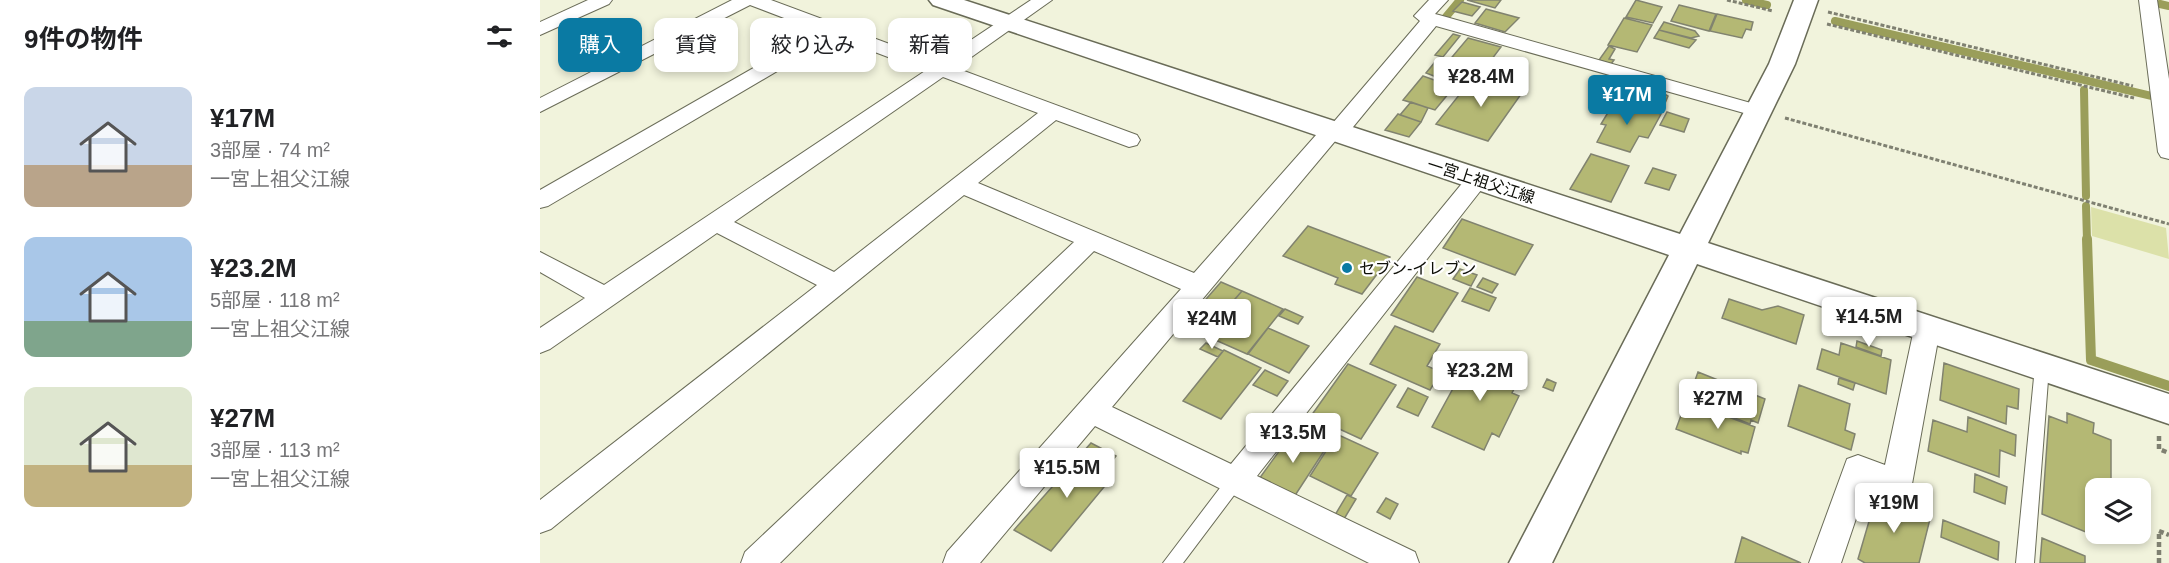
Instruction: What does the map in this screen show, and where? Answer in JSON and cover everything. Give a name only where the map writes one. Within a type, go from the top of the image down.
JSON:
[{"type":"main road","name":"一宮上祖父江線","points":[[941,0],[2169,409]]},
{"type":"main road","points":[[1530,563],[1782,64],[1803,8]]},
{"type":"street","points":[[540,29],[603,0]]},
{"type":"street","points":[[540,106],[746,0]]},
{"type":"street","points":[[754,0],[801,18]]},
{"type":"street","points":[[972,48],[1043,0]]},
{"type":"street","points":[[1410,0],[1758,111]]},
{"type":"street","points":[[2148,0],[2169,152]]},
{"type":"street","points":[[959,563],[1334,132],[1435,8]]},
{"type":"street","points":[[540,200],[761,72]]},
{"type":"street","points":[[540,342],[936,72]]},
{"type":"street","points":[[944,72],[1129,140]]},
{"type":"street","points":[[540,519],[1053,112]]},
{"type":"street","points":[[1235,481],[1477,180]]},
{"type":"street","points":[[962,185],[1199,286]]},
{"type":"street","points":[[715,222],[837,284]]},
{"type":"street","points":[[757,563],[1091,240]]},
{"type":"street","points":[[540,261],[605,297]]},
{"type":"street","points":[[1825,563],[1858,468],[1897,484],[1927,329]]},
{"type":"street","points":[[1091,410],[1403,563]]},
{"type":"lane","points":[[2025,563],[2042,367]]},
{"type":"lane","points":[[1172,563],[1235,481]]},
{"type":"path","points":[[1727,0],[1803,8],[2162,99]]},
{"type":"path","points":[[1803,8],[2162,99]]},
{"type":"path","points":[[1758,111],[2169,224]]},
{"type":"path","points":[[2159,563],[2159,531],[2169,535]]},
{"type":"green space","points":[[2091,207],[2166,228],[2169,259],[2092,236]]},
{"type":"building","points":[[1467,0],[1501,0],[1495,8]]},
{"type":"building","points":[[1636,0],[1662,7],[1653,23],[1626,17]]},
{"type":"building","points":[[1462,2],[1480,7],[1472,16],[1453,11]]},
{"type":"building","points":[[1679,5],[1716,14],[1709,31],[1671,21]]},
{"type":"building","points":[[1486,9],[1519,18],[1505,32],[1475,23]]},
{"type":"building","points":[[1717,14],[1753,22],[1751,30],[1746,29],[1742,38],[1710,31]]},
{"type":"building","points":[[1624,18],[1652,25],[1637,52],[1608,45]]},
{"type":"building","points":[[1664,22],[1695,31],[1699,36],[1691,38],[1659,30]]},
{"type":"building","points":[[1659,30],[1696,40],[1689,48],[1654,38]]},
{"type":"building","points":[[1453,34],[1460,36],[1443,57],[1435,55]]},
{"type":"building","points":[[1468,38],[1501,47],[1486,67],[1452,57]]},
{"type":"building","points":[[1609,46],[1615,49],[1609,59],[1614,60],[1611,64],[1599,60]]},
{"type":"building","points":[[1435,62],[1443,65],[1434,76],[1426,73]]},
{"type":"building","points":[[1475,75],[1524,90],[1488,141],[1436,124]]},
{"type":"building","points":[[1423,76],[1454,87],[1435,110],[1403,100]]},
{"type":"building","points":[[1623,82],[1668,96],[1663,108],[1615,95]]},
{"type":"building","points":[[1615,101],[1661,114],[1648,138],[1639,136],[1630,152],[1597,142],[1606,125],[1601,124]]},
{"type":"building","points":[[1411,102],[1428,108],[1421,122],[1400,115]]},
{"type":"building","points":[[1667,112],[1689,119],[1684,132],[1660,125]]},
{"type":"building","points":[[1398,114],[1421,122],[1409,137],[1385,130]]},
{"type":"building","points":[[1591,154],[1629,166],[1611,202],[1570,189]]},
{"type":"building","points":[[1653,168],[1676,175],[1669,190],[1645,183]]},
{"type":"building","points":[[1462,219],[1533,245],[1515,275],[1443,248]]},
{"type":"building","name":"セブン-イレブン","points":[[1308,226],[1390,257],[1362,294],[1335,284],[1338,278],[1283,256]]},
{"type":"building","points":[[1460,269],[1477,275],[1471,286],[1453,279]]},
{"type":"building","points":[[1417,277],[1458,293],[1433,332],[1391,315]]},
{"type":"building","points":[[1483,278],[1498,284],[1492,293],[1477,287]]},
{"type":"building","points":[[1221,282],[1242,291],[1221,315],[1200,306]]},
{"type":"building","points":[[1470,288],[1496,298],[1489,311],[1462,301]]},
{"type":"building","points":[[1242,291],[1283,309],[1247,354],[1204,335]]},
{"type":"building","points":[[1729,299],[1762,310],[1778,306],[1804,315],[1796,344],[1722,318]]},
{"type":"building","points":[[1285,309],[1303,317],[1298,324],[1279,316]]},
{"type":"building","points":[[1395,326],[1440,344],[1427,366],[1441,372],[1430,390],[1370,364]]},
{"type":"building","points":[[1268,328],[1309,346],[1289,373],[1248,354]]},
{"type":"building","points":[[1857,341],[1882,350],[1881,356],[1856,347]]},
{"type":"building","points":[[1206,343],[1223,351],[1218,357],[1200,349]]},
{"type":"building","points":[[1841,343],[1891,360],[1886,394],[1817,369],[1822,349],[1839,355]]},
{"type":"building","points":[[1224,350],[1261,368],[1221,419],[1183,401]]},
{"type":"building","points":[[1473,352],[1523,372],[1512,393],[1519,396],[1499,437],[1492,433],[1484,450],[1432,427]]},
{"type":"building","points":[[1944,363],[2019,389],[2018,409],[2007,406],[2006,424],[1940,400]]},
{"type":"building","points":[[1348,364],[1396,385],[1361,439],[1311,416]]},
{"type":"building","points":[[1265,370],[1288,381],[1277,396],[1253,385]]},
{"type":"building","points":[[1698,372],[1765,399],[1758,423],[1751,420],[1750,424],[1688,400]]},
{"type":"building","points":[[1839,378],[1855,383],[1853,390],[1838,384]]},
{"type":"building","points":[[1547,379],[1556,383],[1553,391],[1543,387]]},
{"type":"building","points":[[1799,385],[1850,404],[1845,430],[1855,434],[1851,450],[1788,426]]},
{"type":"building","points":[[1408,388],[1428,397],[1418,416],[1397,407]]},
{"type":"building","points":[[1702,407],[1755,427],[1748,453],[1741,451],[1741,454],[1676,429],[1683,410],[1700,416]]},
{"type":"building","points":[[2067,413],[2094,423],[2093,433],[2111,440],[2111,478],[2085,478],[2085,532],[2042,514],[2049,416],[2067,423]]},
{"type":"building","points":[[1968,417],[2016,435],[2015,456],[2000,450],[1999,477],[1928,451],[1933,420],[1967,432]]},
{"type":"building","points":[[1319,426],[1378,453],[1351,496],[1310,476],[1328,448],[1311,439]]},
{"type":"building","points":[[1293,432],[1326,448],[1294,497],[1259,479]]},
{"type":"building","points":[[1091,443],[1116,456],[1095,482],[1104,487],[1051,551],[1014,530]]},
{"type":"building","points":[[1975,474],[2007,487],[2005,504],[1974,492]]},
{"type":"building","points":[[1877,494],[1930,519],[1919,563],[1865,563],[1858,559]]},
{"type":"building","points":[[1347,495],[1356,499],[1344,519],[1335,515]]},
{"type":"building","points":[[1386,498],[1398,504],[1390,519],[1377,512]]},
{"type":"building","points":[[1943,520],[1999,542],[1998,560],[1941,537]]},
{"type":"building","points":[[1742,537],[1801,563],[1735,563]]},
{"type":"building","points":[[2042,538],[2085,556],[2085,563],[2040,563]]},
{"type":"waterway","points":[[1445,18],[1460,0]]},
{"type":"waterway","points":[[1746,0],[1767,5]]},
{"type":"waterway","points":[[2160,4],[2169,6]]},
{"type":"waterway","points":[[1835,21],[2169,100]]},
{"type":"waterway","points":[[2084,90],[2086,196]]},
{"type":"waterway","points":[[2086,206],[2087,240]]},
{"type":"waterway","points":[[2087,239],[2091,360],[2169,386]]},
{"type":"place","name":"セブン-イレブン","points":[[1347,268]]}]
